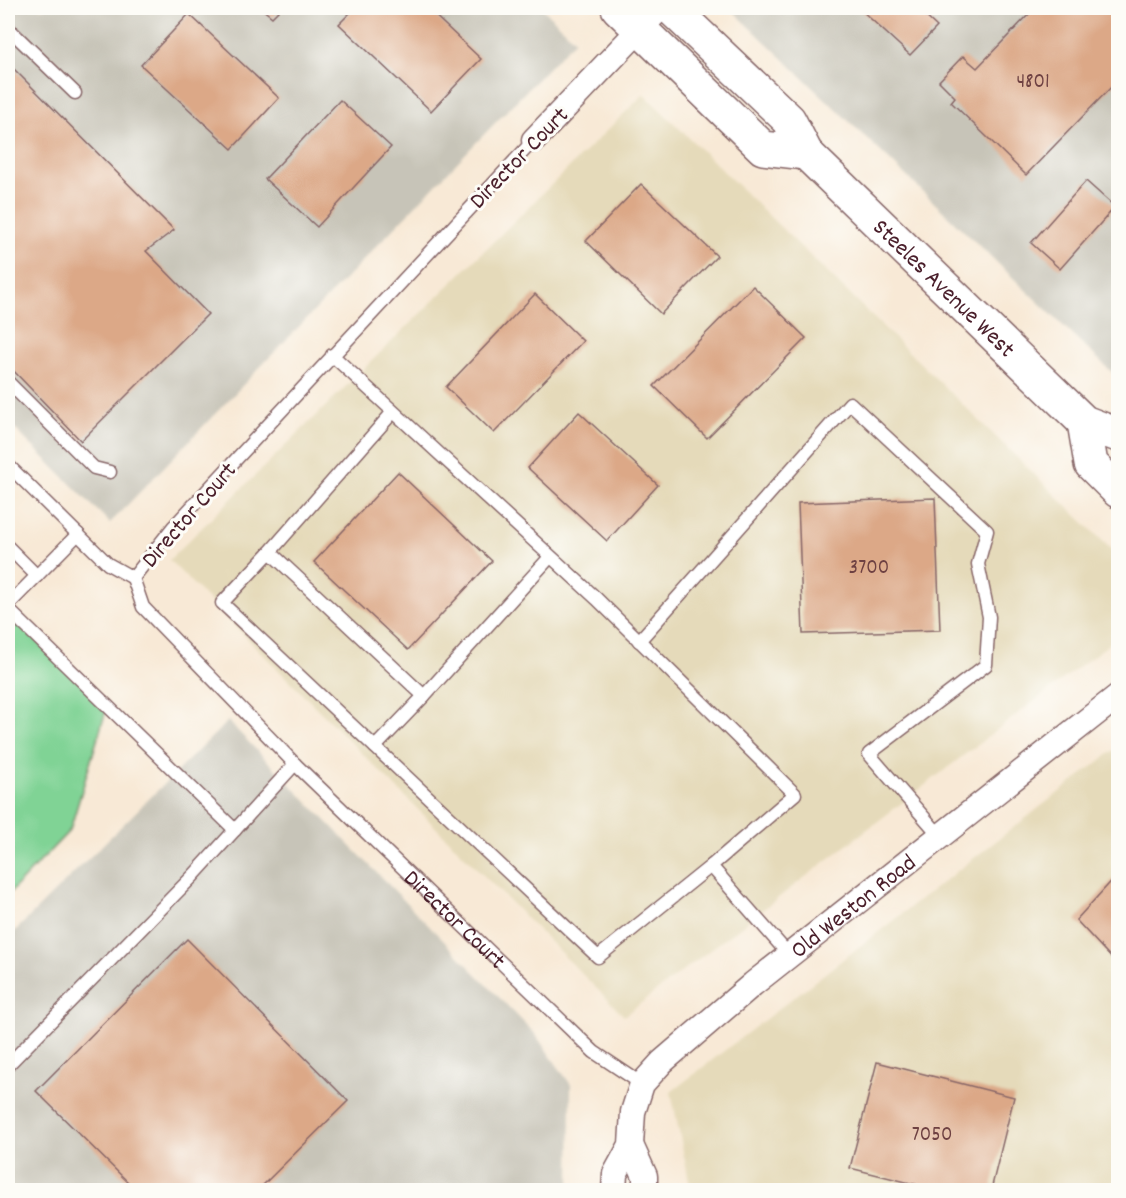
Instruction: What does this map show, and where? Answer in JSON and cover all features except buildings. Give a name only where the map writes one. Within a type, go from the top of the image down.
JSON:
[{"type":"main road","name":"Steeles Avenue West","points":[[671,8],[789,120],[806,153],[1084,423],[1119,435]]},
{"type":"main road","points":[[640,14],[763,148],[806,153]]},
{"type":"main road","points":[[1084,423],[1091,464],[1119,491]]},
{"type":"street","name":"Director Court","points":[[534,140],[640,14]]},
{"type":"street","name":"Old Weston Road","points":[[614,1191],[615,1174],[631,1145],[633,1112],[642,1084],[662,1062],[789,955],[1119,696]]},
{"type":"street","name":"Old Weston Road","points":[[631,1145],[645,1176],[645,1191]]},
{"type":"lane","points":[[8,28],[75,93]]},
{"type":"lane","name":"Director Court","points":[[534,140],[154,548],[133,578],[143,607],[295,764],[594,1052],[642,1084]]},
{"type":"lane","points":[[332,355],[550,556],[795,794],[711,866],[598,957],[222,603],[393,412]]},
{"type":"lane","points":[[8,382],[94,468],[110,472]]},
{"type":"lane","points":[[639,641],[850,403],[987,531],[978,564],[989,616],[986,665],[869,754],[940,837]]},
{"type":"lane","points":[[8,465],[108,564],[133,578]]},
{"type":"lane","points":[[78,534],[8,607],[235,830]]},
{"type":"lane","points":[[8,547],[36,576]]},
{"type":"lane","points":[[270,552],[424,696]]},
{"type":"lane","points":[[375,747],[550,556]]},
{"type":"lane","points":[[8,1065],[193,876],[295,764]]},
{"type":"lane","points":[[711,866],[789,955]]},
{"type":"shaded area","points":[[8,8],[542,8],[575,40],[110,523],[8,422]]},
{"type":"shaded area","points":[[730,8],[1118,8],[1118,378]]},
{"type":"shaded area","points":[[644,94],[1118,556],[1118,637],[624,1016],[169,560]]},
{"type":"shaded area","points":[[228,721],[535,1034],[571,1085],[570,1190],[8,1190],[8,938]]},
{"type":"shaded area","points":[[1118,747],[1118,1190],[691,1190],[671,1092]]},
{"type":"green space","points":[[8,614],[108,704],[70,830],[8,895]]}]
